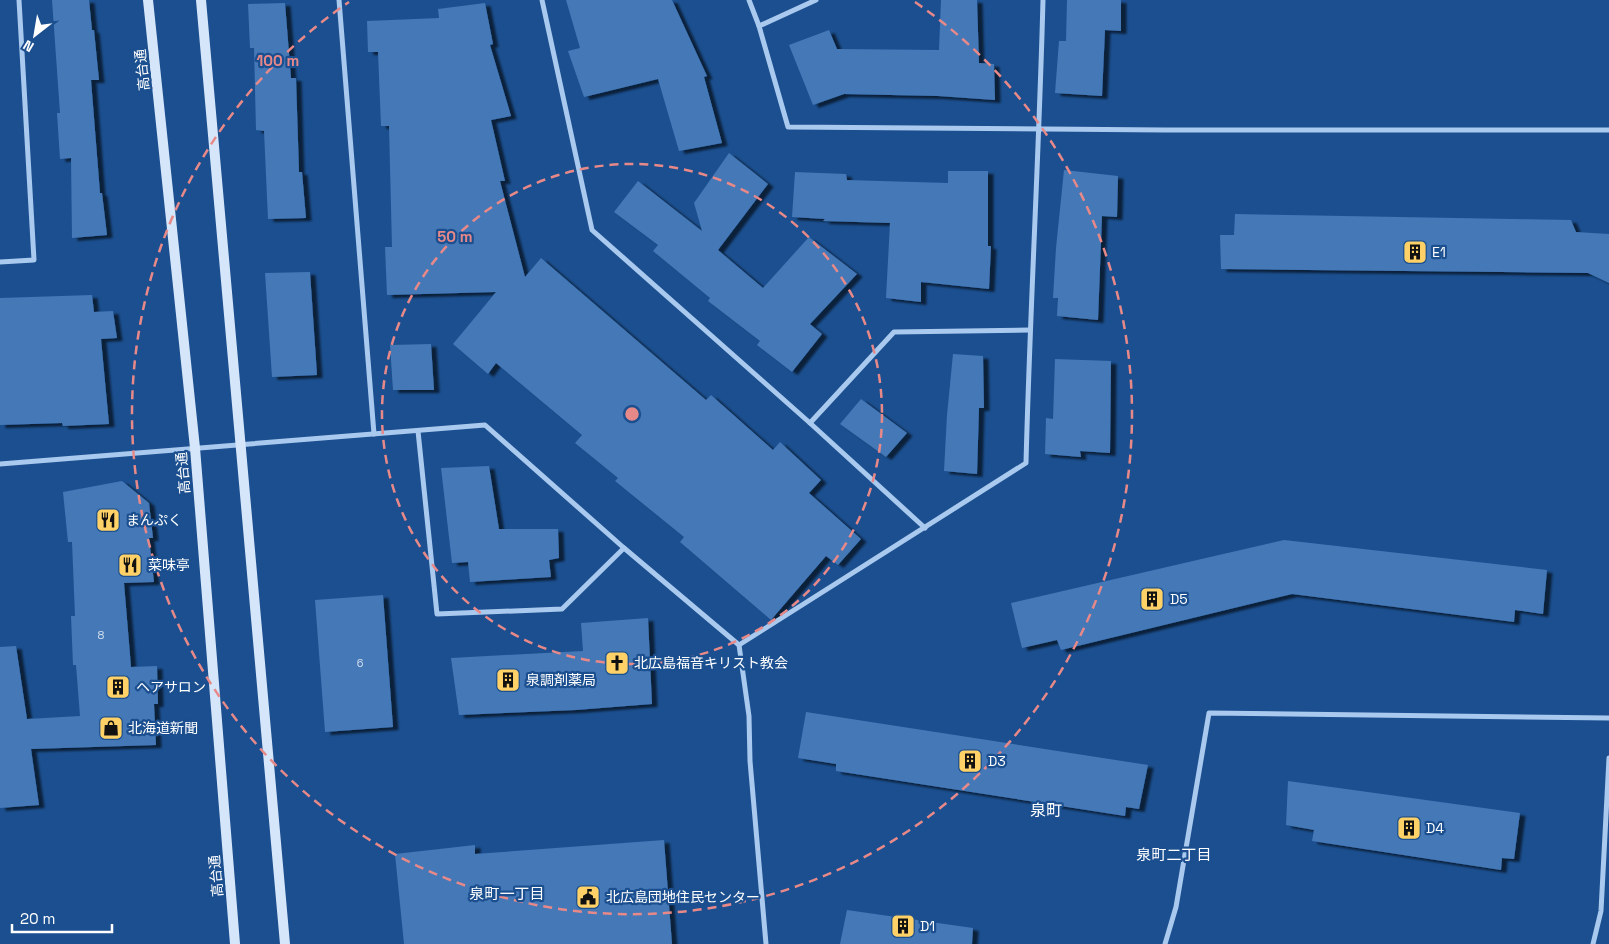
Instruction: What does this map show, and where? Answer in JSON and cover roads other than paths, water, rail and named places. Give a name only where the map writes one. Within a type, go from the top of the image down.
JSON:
[{"type":"street","points":[[0,262],[34,260],[19,0]]},
{"type":"street","name":"高台通","points":[[148,0],[195,448],[235,944]]},
{"type":"street","points":[[201,0],[239,444],[285,944]]},
{"type":"street","points":[[339,0],[374,434]]},
{"type":"street","points":[[542,0],[592,230],[810,423],[925,528]]},
{"type":"street","points":[[749,0],[759,26],[788,127],[1609,130]]},
{"type":"street","points":[[759,26],[816,0]]},
{"type":"street","points":[[739,646],[1026,463],[1030,330],[1040,129],[1043,0]]},
{"type":"street","points":[[810,423],[894,332],[1030,330]]},
{"type":"street","points":[[0,464],[485,425],[624,548],[739,646],[748,716],[750,762],[766,944]]},
{"type":"street","points":[[418,431],[437,614],[562,610],[624,548]]},
{"type":"street","points":[[1165,944],[1176,907],[1210,713],[1609,718]]},
{"type":"street","points":[[1593,944],[1601,911],[1609,758]]},
{"type":"street","points":[[1601,911],[1609,911]]},
{"type":"place","name":"E1","points":[[1415,252]]},
{"type":"place","name":"まんぷく","points":[[108,520]]},
{"type":"place","name":"菜味亭","points":[[130,565]]},
{"type":"place","name":"D5","points":[[1152,599]]},
{"type":"place","name":"北広島福音キリスト教会","points":[[617,663]]},
{"type":"place","name":"泉調剤薬局","points":[[508,680]]},
{"type":"place","name":"ヘアサロン","points":[[118,687]]},
{"type":"place","name":"北海道新聞","points":[[111,728]]},
{"type":"place","name":"D3","points":[[970,761]]},
{"type":"place","name":"D4","points":[[1409,828]]},
{"type":"place","name":"北広島団地住民センター","points":[[588,897]]},
{"type":"place","name":"D1","points":[[903,926]]},
{"type":"district","name":"泉町","points":[[1046,810]]},
{"type":"district","name":"泉町二丁目","points":[[1174,855]]},
{"type":"district","name":"泉町一丁目","points":[[507,894]]}]
